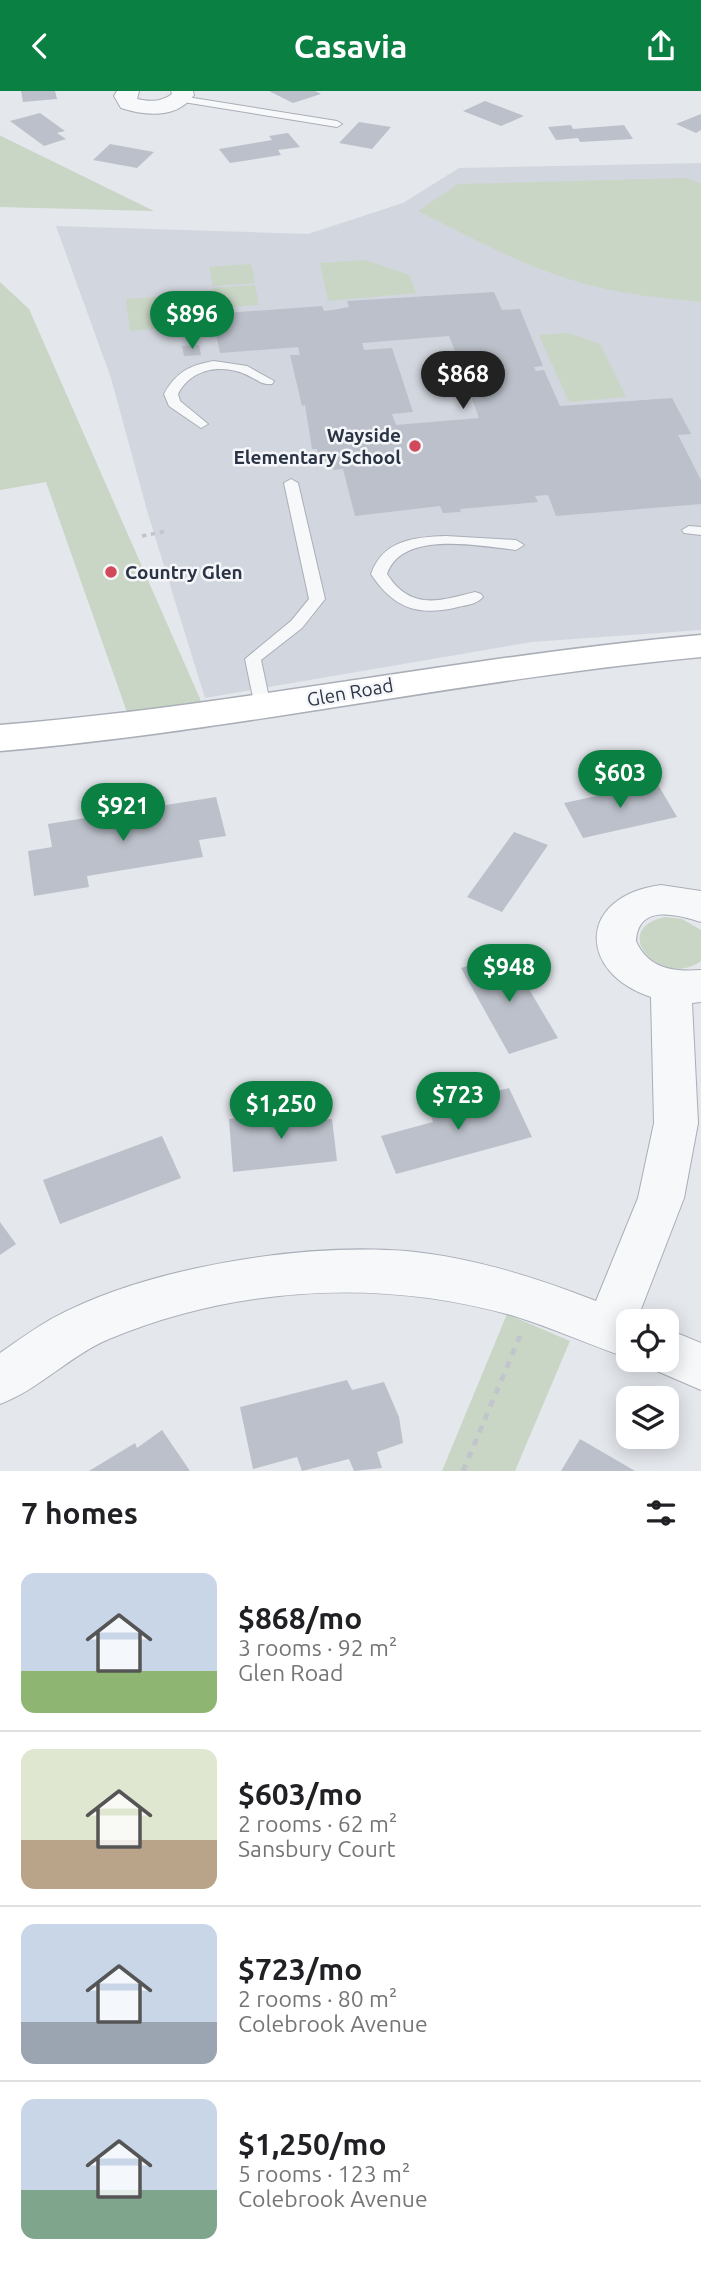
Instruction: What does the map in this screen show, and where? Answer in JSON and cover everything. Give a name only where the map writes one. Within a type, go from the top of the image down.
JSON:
[{"type":"main road","name":"Glen Road","points":[[0,738],[170,722],[484,669],[623,651],[701,646]]},
{"type":"street","points":[[128,91],[125,99],[143,107],[170,105],[182,95]]},
{"type":"street","points":[[626,1309],[661,1198],[676,1123],[686,987],[650,982],[633,972],[618,950],[618,927],[626,914],[640,904],[658,899],[676,899],[701,907]]},
{"type":"street","points":[[0,1381],[72,1332],[185,1294],[301,1270],[358,1268],[406,1271],[457,1279],[536,1300],[616,1331]]},
{"type":"street","points":[[679,1357],[701,1367]]},
{"type":"lane","points":[[182,95],[337,124]]},
{"type":"lane","points":[[201,424],[174,403],[171,394],[174,383],[185,374],[202,367],[226,365],[250,370],[267,381]]},
{"type":"lane","points":[[263,707],[253,659],[274,639],[310,613],[317,599],[291,483]]},
{"type":"lane","points":[[475,597],[454,605],[425,606],[402,600],[387,590],[379,574],[385,558],[403,546],[437,540],[516,545]]},
{"type":"path","points":[[142,536],[167,531]]},
{"type":"path","points":[[464,1471],[536,1300]]},
{"type":"shaded area","name":"Wayside Elementary School","points":[[701,163],[701,630],[532,642],[205,698],[148,514],[111,378],[56,226],[308,234],[403,203],[459,168]]},
{"type":"green space","points":[[1,136],[154,211],[0,207]]},
{"type":"green space","points":[[687,178],[701,184],[701,302],[645,296],[567,279],[502,253],[418,211],[458,184]]},
{"type":"green space","points":[[366,260],[409,275],[416,293],[328,301],[320,263]]},
{"type":"green space","points":[[251,264],[255,283],[213,286],[209,267]]},
{"type":"green space","name":"Country Glen","points":[[0,282],[29,309],[201,701],[128,715],[46,482],[0,490]]},
{"type":"green space","points":[[255,285],[259,305],[216,308],[213,288]]},
{"type":"green space","points":[[194,294],[200,325],[130,331],[126,299]]},
{"type":"green space","points":[[568,333],[600,344],[626,397],[569,402],[539,335]]},
{"type":"green space","points":[[665,917],[682,919],[701,930],[701,961],[686,968],[670,968],[657,963],[646,954],[640,944],[641,933],[648,924]]},
{"type":"green space","points":[[507,1314],[570,1341],[515,1471],[442,1471]]},
{"type":"building","points":[[21,91],[55,91],[57,99],[23,102]]},
{"type":"building","points":[[269,91],[315,91],[321,94],[293,103]]},
{"type":"building","points":[[485,101],[524,116],[501,126],[463,111]]},
{"type":"building","points":[[40,113],[65,131],[57,133],[66,139],[44,146],[10,121]]},
{"type":"building","points":[[701,114],[701,130],[696,133],[676,124]]},
{"type":"building","points":[[359,122],[391,127],[372,149],[339,143]]},
{"type":"building","points":[[571,125],[573,129],[624,125],[633,139],[580,142],[578,138],[556,140],[548,127]]},
{"type":"building","points":[[288,133],[300,147],[278,150],[281,155],[230,163],[219,149],[272,140],[269,136]]},
{"type":"building","points":[[110,144],[154,152],[137,168],[93,160]]},
{"type":"building","points":[[494,292],[502,310],[520,309],[543,366],[534,367],[536,371],[544,370],[560,406],[672,398],[691,434],[678,435],[701,480],[701,504],[556,516],[548,495],[535,496],[538,502],[460,509],[461,512],[443,513],[440,506],[355,516],[343,469],[333,470],[331,460],[320,461],[317,449],[312,449],[305,405],[302,406],[290,355],[300,355],[298,347],[220,353],[212,314],[322,306],[324,311],[349,307],[347,301]],"holes":[[[449,336],[463,371],[469,371],[471,377],[464,377],[479,418],[396,425],[392,414],[413,412],[392,348],[364,350],[362,343]]]},
{"type":"building","points":[[199,345],[201,355],[184,356],[182,346]]},
{"type":"building","points":[[657,783],[677,817],[583,838],[564,803]]},
{"type":"building","points":[[216,797],[226,836],[199,840],[203,857],[87,876],[89,887],[34,896],[28,851],[52,847],[48,824]]},
{"type":"building","points":[[514,832],[548,845],[502,912],[467,897]]},
{"type":"building","points":[[508,954],[558,1038],[509,1054],[461,968]]},
{"type":"building","points":[[509,1088],[532,1137],[396,1174],[381,1136],[433,1122],[428,1109]]},
{"type":"building","points":[[318,1109],[320,1120],[332,1119],[337,1161],[233,1172],[229,1119]]},
{"type":"building","points":[[162,1136],[181,1178],[60,1224],[43,1180]]},
{"type":"building","points":[[0,1222],[16,1244],[0,1255]]},
{"type":"building","points":[[347,1380],[352,1390],[384,1382],[399,1417],[403,1443],[377,1452],[382,1468],[354,1471],[349,1459],[302,1471],[297,1457],[253,1469],[240,1407]]},
{"type":"building","points":[[162,1430],[190,1471],[89,1471],[135,1443],[137,1448]]},
{"type":"building","points":[[580,1439],[635,1471],[561,1471]]},
{"type":"place","name":"Wayside Elementary School","points":[[415,446]]},
{"type":"place","name":"Country Glen","points":[[111,572]]}]
